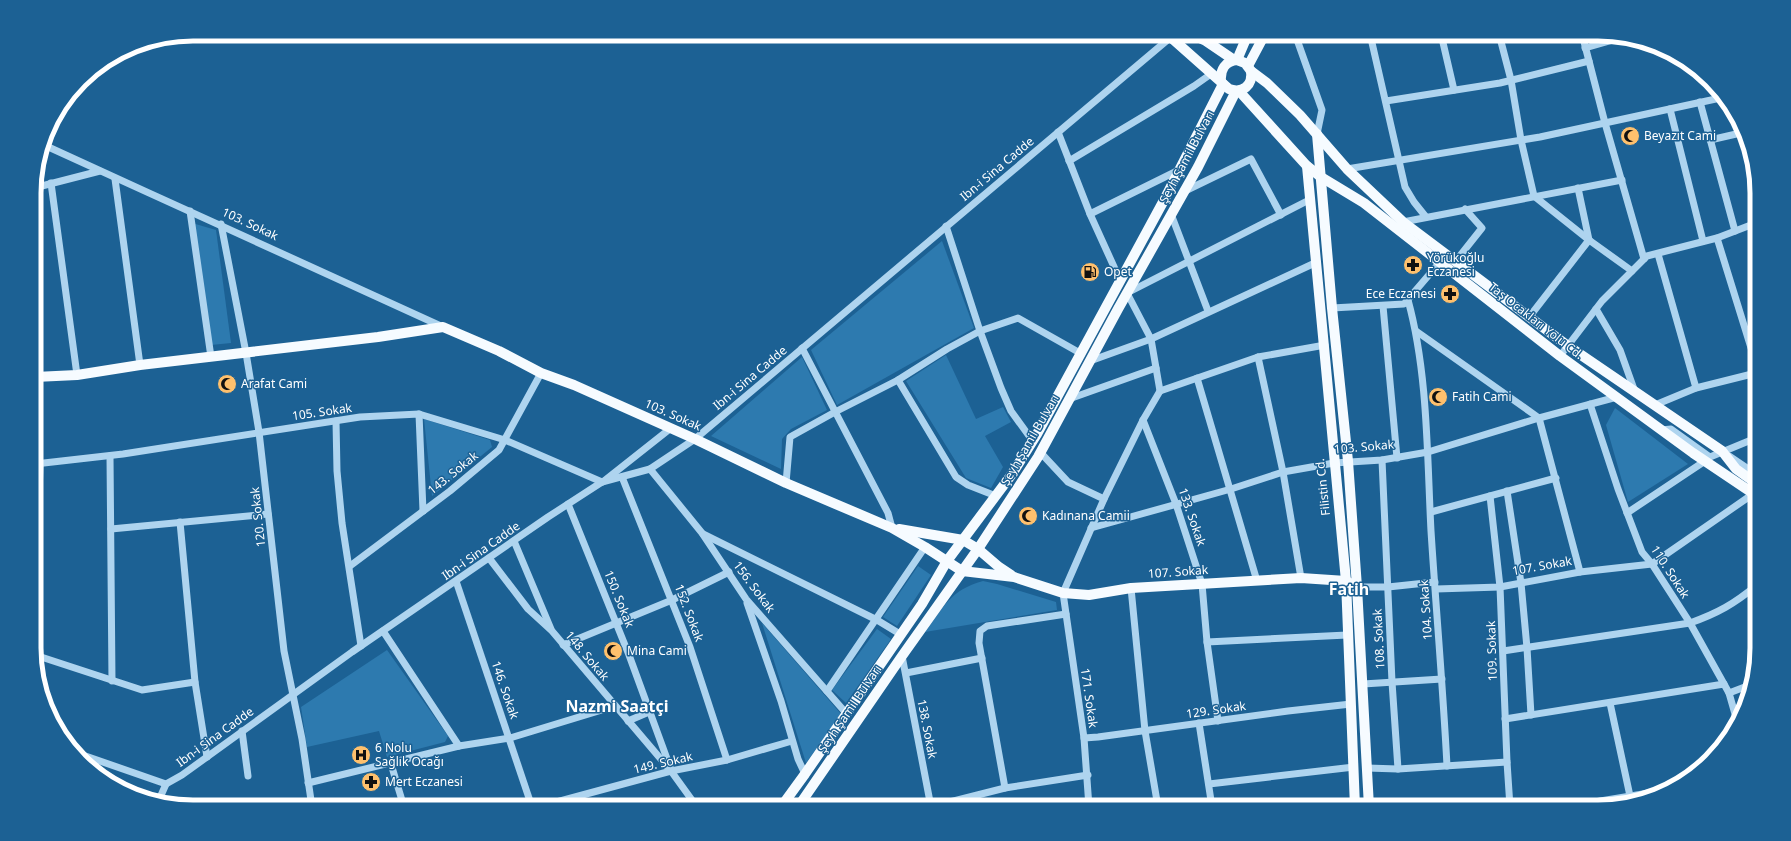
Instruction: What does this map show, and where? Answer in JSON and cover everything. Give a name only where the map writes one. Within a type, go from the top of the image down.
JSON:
[{"type":"main road","points":[[1175,41],[1229,89],[1237,91]]},
{"type":"main road","points":[[1206,41],[1250,69]]},
{"type":"main road","name":"Şeyh Şamil Bulvarı","points":[[785,800],[805,774],[922,604],[947,561],[1012,474],[1163,202],[1222,83],[1221,72],[1223,68],[1226,64],[1235,60],[1244,41]]},
{"type":"main road","name":"Şeyh Şamil Bulvarı","points":[[803,800],[902,656],[978,549],[1040,452],[1184,191],[1237,91],[1244,89],[1250,81],[1250,69],[1262,41]]},
{"type":"main road","name":"Taş Ocakları Yolu Cd.","points":[[1250,69],[1300,115],[1346,169],[1403,222],[1568,346],[1722,451],[1736,469],[1750,480]]},
{"type":"main road","name":"Taş Ocakları Yolu Cd.","points":[[1237,91],[1307,166],[1321,177],[1364,203],[1560,356],[1661,430],[1750,492]]},
{"type":"main road","points":[[1317,134],[1332,308],[1348,461],[1363,684],[1369,800]]},
{"type":"main road","name":"Filistin Cd.","points":[[1307,166],[1325,344],[1334,463],[1346,581],[1355,800]]},
{"type":"main road","points":[[41,377],[77,375],[140,365],[378,337],[443,327]]},
{"type":"main road","name":"103. Sokak","points":[[443,327],[499,351],[541,373],[574,385],[671,428],[786,483],[892,528],[962,571]]},
{"type":"main road","name":"103. Sokak","points":[[892,528],[963,540],[978,549],[999,567],[1014,577]]},
{"type":"main road","points":[[962,571],[1014,577]]},
{"type":"main road","name":"107. Sokak","points":[[1014,577],[1063,593],[1089,595],[1131,588],[1302,578],[1346,581]]},
{"type":"main road","points":[[1346,581],[1357,587]]},
{"type":"street","name":"Ibn-i Sina Cadde","points":[[166,784],[207,757],[361,646],[568,504],[602,482],[650,469],[695,439],[1163,41]]},
{"type":"street","points":[[1298,41],[1322,110],[1317,134]]},
{"type":"street","points":[[1372,41],[1399,161],[1408,192],[1426,217]]},
{"type":"street","points":[[1442,41],[1454,90]]},
{"type":"street","points":[[1502,41],[1511,80],[1521,140],[1534,196],[1589,240],[1632,271]]},
{"type":"street","points":[[1584,41],[1605,123],[1644,259]]},
{"type":"street","points":[[1585,48],[1609,41]]},
{"type":"street","points":[[1386,101],[1511,80],[1589,62]]},
{"type":"street","points":[[1069,161],[1194,86],[1211,74]]},
{"type":"street","points":[[1346,169],[1540,138],[1718,98]]},
{"type":"street","points":[[1700,102],[1735,231]]},
{"type":"street","points":[[1670,109],[1703,241]]},
{"type":"street","points":[[1058,132],[1090,214],[1120,280]]},
{"type":"street","points":[[1710,140],[1737,134]]},
{"type":"street","name":"103. Sokak","points":[[48,147],[115,179],[221,224],[443,327]]},
{"type":"street","points":[[1184,191],[1251,159],[1281,215]]},
{"type":"street","points":[[1090,214],[1179,170]]},
{"type":"street","points":[[41,186],[100,171]]},
{"type":"street","points":[[115,179],[140,365]]},
{"type":"street","points":[[1403,222],[1622,180]]},
{"type":"street","points":[[52,183],[77,375]]},
{"type":"street","points":[[1530,316],[1589,240],[1578,188]]},
{"type":"street","points":[[1063,593],[1104,499],[1143,420],[1160,391],[1151,339],[1127,293],[1311,199]]},
{"type":"street","points":[[1455,262],[1482,228],[1465,209]]},
{"type":"street","points":[[190,211],[211,357]]},
{"type":"street","points":[[1171,214],[1208,311]]},
{"type":"street","name":"120. Sokak","points":[[221,224],[246,353],[259,432],[284,651],[293,694],[311,800]]},
{"type":"street","points":[[1560,356],[1596,309],[1647,256],[1717,238],[1750,225]]},
{"type":"street","points":[[946,226],[980,331],[1011,411],[1032,440]]},
{"type":"street","points":[[1717,238],[1750,343]]},
{"type":"street","points":[[1658,254],[1696,388]]},
{"type":"street","points":[[1090,361],[1151,339],[1208,311],[1317,262]]},
{"type":"street","points":[[1332,308],[1404,304],[1440,262]]},
{"type":"street","name":"104. Sokak","points":[[1408,300],[1416,331],[1428,452],[1430,512],[1447,766]]},
{"type":"street","points":[[1383,306],[1397,458]]},
{"type":"street","points":[[1596,309],[1620,350],[1635,392]]},
{"type":"street","points":[[786,483],[790,437],[898,380],[946,349],[980,331],[1018,318],[1080,353]]},
{"type":"street","points":[[1416,331],[1539,418],[1580,572]]},
{"type":"street","points":[[1160,391],[1258,357],[1325,344]]},
{"type":"street","points":[[802,348],[888,513],[892,528]]},
{"type":"street","points":[[1258,357],[1284,472],[1302,578]]},
{"type":"street","points":[[1069,399],[1156,368]]},
{"type":"street","name":"143. Sokak","points":[[350,566],[423,511],[499,450],[541,373]]},
{"type":"street","points":[[1655,405],[1696,388],[1750,374]]},
{"type":"street","points":[[1197,378],[1258,581]]},
{"type":"street","points":[[898,380],[956,477],[968,485],[996,496]]},
{"type":"street","name":"103. Sokak","points":[[1091,528],[1231,489],[1284,472],[1348,461],[1382,460],[1428,452],[1539,418],[1617,397]]},
{"type":"street","name":"110. Sokak","points":[[1590,404],[1627,513],[1642,552],[1652,564],[1690,623],[1729,693],[1735,712]]},
{"type":"street","points":[[419,414],[423,511]]},
{"type":"street","name":"105. Sokak","points":[[41,464],[110,456],[360,417],[419,414],[505,440],[602,482]]},
{"type":"street","name":"133. Sokak","points":[[1143,420],[1176,504],[1202,584],[1207,642],[1218,721]]},
{"type":"street","points":[[336,421],[337,471],[342,523],[350,566],[361,646]]},
{"type":"street","points":[[602,482],[671,428]]},
{"type":"street","points":[[1661,430],[1671,429],[1710,457],[1750,440]]},
{"type":"street","points":[[1722,451],[1750,471]]},
{"type":"street","points":[[1040,452],[1068,482],[1104,499]]},
{"type":"street","points":[[110,456],[112,681]]},
{"type":"street","name":"108. Sokak","points":[[1382,460],[1392,682],[1398,768]]},
{"type":"street","points":[[1627,513],[1705,461]]},
{"type":"street","name":"156. Sokak","points":[[650,469],[702,534],[746,599],[846,713]]},
{"type":"street","name":"152. Sokak","points":[[622,477],[690,647],[727,760]]},
{"type":"street","points":[[1430,512],[1556,478]]},
{"type":"street","points":[[1507,491],[1521,583],[1531,715]]},
{"type":"street","name":"109. Sokak","points":[[1490,496],[1500,587],[1510,800]]},
{"type":"street","points":[[1652,564],[1750,498]]},
{"type":"street","name":"150. Sokak","points":[[568,504],[616,622],[671,771]]},
{"type":"street","points":[[111,529],[268,514]]},
{"type":"street","points":[[180,522],[195,682],[207,757]]},
{"type":"street","points":[[702,534],[876,620],[900,634]]},
{"type":"street","points":[[514,541],[552,631]]},
{"type":"street","points":[[828,691],[925,547]]},
{"type":"street","name":"148. Sokak","points":[[490,558],[528,609],[552,631],[614,706],[671,771],[692,800]]},
{"type":"street","name":"107. Sokak","points":[[1357,587],[1500,587],[1580,572],[1652,564]]},
{"type":"street","points":[[563,644],[672,600],[729,572]]},
{"type":"street","name":"146. Sokak","points":[[456,581],[530,800]]},
{"type":"street","points":[[1131,588],[1145,731],[1157,800]]},
{"type":"street","points":[[1503,651],[1690,623],[1712,615],[1727,607],[1750,590]]},
{"type":"street","name":"171. Sokak","points":[[1063,593],[1084,738],[1089,800]]},
{"type":"street","points":[[746,599],[798,759],[805,774]]},
{"type":"street","points":[[1005,788],[979,643],[980,631],[987,626],[1066,614]]},
{"type":"street","points":[[383,631],[460,746]]},
{"type":"street","points":[[1207,642],[1348,635]]},
{"type":"street","name":"138. Sokak","points":[[902,656],[930,800]]},
{"type":"street","points":[[41,657],[142,690],[195,682]]},
{"type":"street","points":[[906,674],[982,658]]},
{"type":"street","points":[[1363,684],[1442,679]]},
{"type":"street","points":[[1505,719],[1724,684]]},
{"type":"street","points":[[1729,693],[1745,687]]},
{"type":"street","points":[[1606,800],[1630,796],[1610,702]]},
{"type":"street","name":"129. Sokak","points":[[1084,738],[1351,704]]},
{"type":"street","points":[[308,783],[460,746],[510,738],[614,706]]},
{"type":"street","points":[[628,721],[649,712]]},
{"type":"street","points":[[1199,723],[1211,800]]},
{"type":"street","points":[[242,731],[248,776]]},
{"type":"street","name":"149. Sokak","points":[[564,800],[671,771],[727,760],[792,741]]},
{"type":"street","points":[[85,756],[166,784],[161,796]]},
{"type":"street","points":[[1368,768],[1447,766],[1507,762]]},
{"type":"street","points":[[391,764],[402,800]]},
{"type":"street","points":[[1209,784],[1354,767]]},
{"type":"street","points":[[958,800],[1005,788],[1088,775]]},
{"type":"shaded area","points":[[192,223],[216,230],[231,343],[211,345]]},
{"type":"shaded area","points":[[942,241],[974,328],[837,405],[811,350]]},
{"type":"shaded area","points":[[946,355],[976,419],[1003,407],[1011,422],[985,436],[1003,467],[991,488],[966,478],[906,381]]},
{"type":"shaded area","points":[[802,357],[827,410],[791,429],[782,439],[781,469],[711,436]]},
{"type":"shaded area","points":[[1615,408],[1688,464],[1628,502],[1606,425]]},
{"type":"shaded area","points":[[424,419],[490,440],[492,447],[432,496]]},
{"type":"shaded area","points":[[918,566],[931,575],[897,626],[883,617]]},
{"type":"shaded area","points":[[983,581],[1056,602],[1057,610],[925,632],[943,607],[955,594]]},
{"type":"shaded area","points":[[762,623],[841,714],[806,763]]},
{"type":"shaded area","points":[[877,629],[891,639],[846,703],[832,690]]},
{"type":"shaded area","points":[[387,650],[448,736],[445,742],[387,757],[379,731],[307,747],[301,707]]},
{"type":"place","name":"Beyazıt Cami","points":[[1630,136]]},
{"type":"place","name":"Yörükoğlu Eczanesi","points":[[1413,265]]},
{"type":"place","name":"Opet","points":[[1090,272]]},
{"type":"place","name":"Ece Eczanesi","points":[[1450,294]]},
{"type":"place","name":"Arafat Cami","points":[[227,384]]},
{"type":"place","name":"Fatih Cami","points":[[1438,397]]},
{"type":"place","name":"Kadınana Camii","points":[[1028,516]]},
{"type":"place","name":"Mina Cami","points":[[613,651]]},
{"type":"place","name":"6 Nolu Sağlık Ocağı","points":[[361,755]]},
{"type":"place","name":"Mert Eczanesi","points":[[371,782]]},
{"type":"district","name":"Fatih","points":[[1349,589]]},
{"type":"district","name":"Nazmi Saatçi","points":[[617,706]]}]
